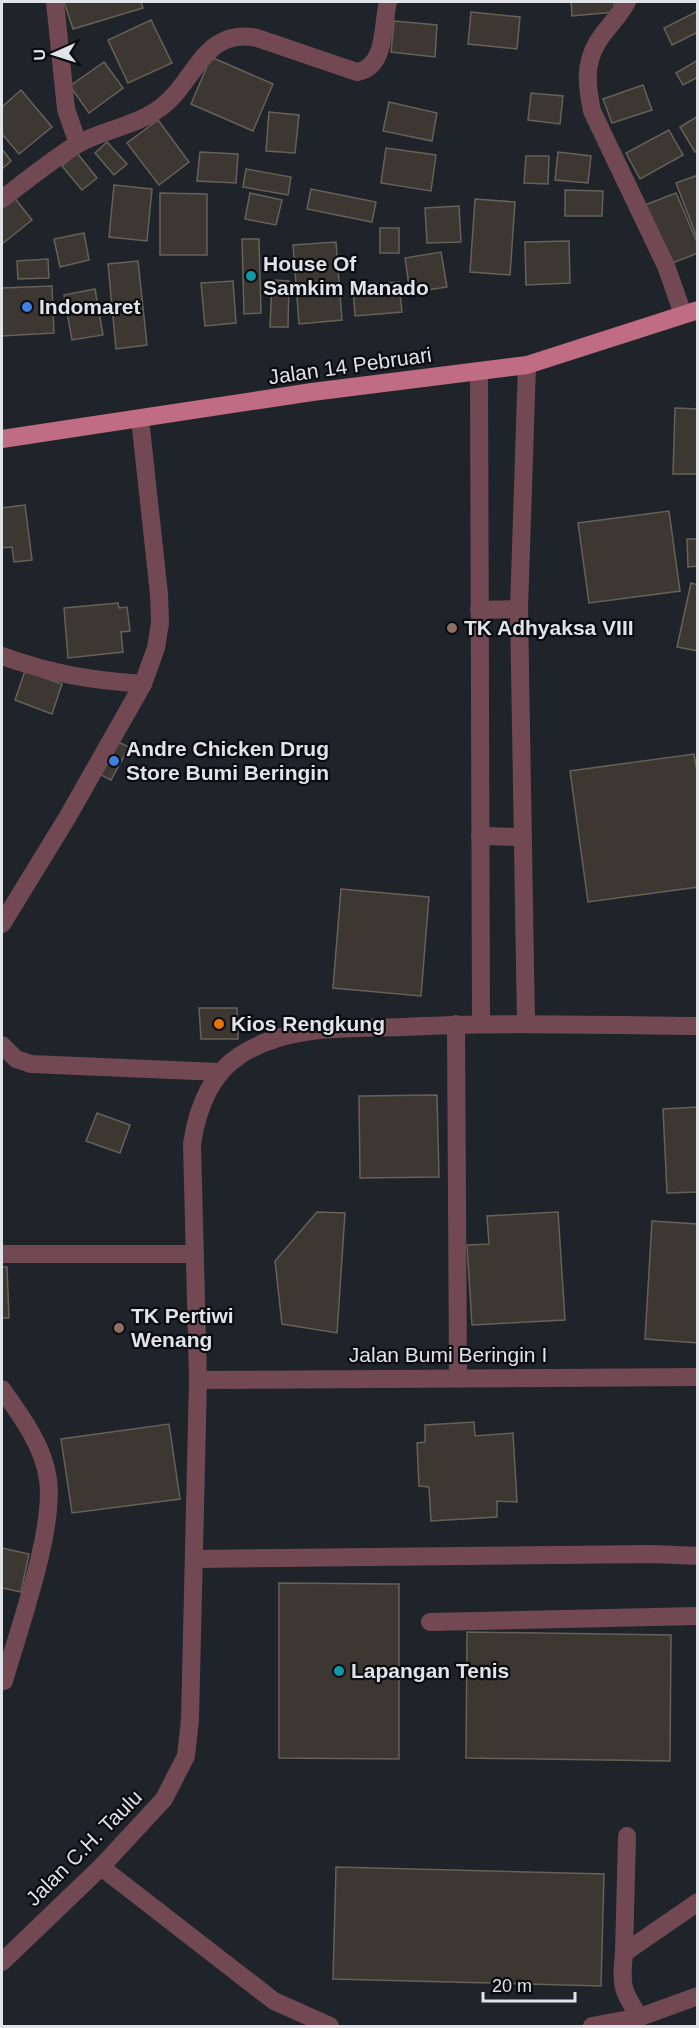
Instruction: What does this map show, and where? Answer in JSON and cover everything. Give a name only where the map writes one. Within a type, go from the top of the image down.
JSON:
[{"type":"main road","name":"Jalan 14 Pebruari","points":[[2,439],[312,392],[527,365],[690,312]]},
{"type":"street","points":[[55,2],[66,109],[78,144]]},
{"type":"street","points":[[2,199],[78,144],[123,129],[161,108],[204,57],[228,37],[242,34],[357,72],[366,70],[378,58],[387,2]]},
{"type":"street","points":[[627,2],[618,18],[597,43],[587,71],[587,86],[592,111],[690,312]]},
{"type":"street","points":[[526,1024],[519,609],[527,365]]},
{"type":"street","points":[[479,371],[481,1024]]},
{"type":"street","points":[[2,922],[67,818],[143,684],[156,648],[160,623],[140,419]]},
{"type":"street","points":[[479,610],[519,609]]},
{"type":"street","points":[[2,656],[40,670],[82,679],[143,684]]},
{"type":"street","points":[[480,836],[522,837]]},
{"type":"street","points":[[456,1024],[458,1377]]},
{"type":"street","name":"Jalan C.H. Taulu","points":[[2,1962],[101,1867],[164,1799],[186,1756],[190,1720],[198,1380],[192,1144],[196,1119],[205,1095],[220,1072],[239,1056],[267,1041],[310,1031],[456,1024],[698,1026]]},
{"type":"street","points":[[2,1045],[16,1059],[31,1064],[220,1072]]},
{"type":"street","points":[[2,1254],[195,1254]]},
{"type":"street","name":"Jalan Bumi Beringin I","points":[[198,1380],[698,1377]]},
{"type":"street","points":[[2,1389],[24,1420],[40,1451],[48,1477],[50,1504],[38,1558],[4,1681]]},
{"type":"street","points":[[194,1559],[652,1554],[698,1556]]},
{"type":"street","points":[[430,1622],[698,1616]]},
{"type":"street","points":[[627,1836],[622,1977],[625,1997],[640,2017]]},
{"type":"street","points":[[101,1867],[274,2001],[330,2026]]},
{"type":"street","points":[[624,1953],[698,1902]]},
{"type":"street","points":[[592,2026],[640,2017],[698,1996]]},
{"type":"building","points":[[64,2],[141,2],[143,8],[73,29]]},
{"type":"building","points":[[571,2],[614,2],[615,12],[572,16]]},
{"type":"building","points":[[698,11],[698,32],[672,45],[664,28]]},
{"type":"building","points":[[471,12],[520,17],[517,49],[468,44]]},
{"type":"building","points":[[151,20],[172,63],[128,83],[108,40]]},
{"type":"building","points":[[394,21],[437,25],[435,57],[391,52]]},
{"type":"building","points":[[211,57],[273,84],[253,131],[191,104]]},
{"type":"building","points":[[698,60],[698,77],[683,85],[676,73]]},
{"type":"building","points":[[104,62],[123,88],[89,113],[70,86]]},
{"type":"building","points":[[643,85],[652,110],[612,123],[603,99]]},
{"type":"building","points":[[21,90],[52,127],[19,154],[2,134],[2,107]]},
{"type":"building","points":[[531,93],[563,96],[560,124],[528,120]]},
{"type":"building","points":[[389,102],[437,113],[432,141],[383,131]]},
{"type":"building","points":[[269,112],[299,115],[295,153],[266,151]]},
{"type":"building","points":[[698,116],[698,151],[695,152],[680,127]]},
{"type":"building","points":[[158,120],[189,162],[159,185],[127,143]]},
{"type":"building","points":[[669,130],[683,155],[640,179],[626,153]]},
{"type":"building","points":[[107,142],[127,164],[114,175],[95,153]]},
{"type":"building","points":[[386,148],[436,155],[431,191],[381,183]]},
{"type":"building","points":[[2,149],[11,161],[2,169]]},
{"type":"building","points":[[200,152],[238,154],[236,183],[197,181]]},
{"type":"building","points":[[558,152],[591,156],[588,183],[555,180]]},
{"type":"building","points":[[77,153],[97,178],[82,190],[62,166]]},
{"type":"building","points":[[526,156],[549,156],[548,184],[524,183]]},
{"type":"building","points":[[246,169],[291,177],[288,195],[243,187]]},
{"type":"building","points":[[698,175],[698,240],[676,183]]},
{"type":"building","points":[[114,185],[152,189],[147,241],[109,237]]},
{"type":"building","points":[[311,189],[376,202],[372,222],[307,209]]},
{"type":"building","points":[[565,190],[603,191],[602,216],[565,216]]},
{"type":"building","points":[[160,193],[207,194],[207,255],[160,255]]},
{"type":"building","points":[[250,193],[282,200],[276,225],[245,219]]},
{"type":"building","points":[[676,193],[698,244],[698,253],[670,264],[645,205]]},
{"type":"building","points":[[13,196],[32,220],[2,244],[2,205]]},
{"type":"building","points":[[475,199],[515,202],[510,275],[470,272]]},
{"type":"building","points":[[459,206],[461,242],[427,243],[425,208]]},
{"type":"building","points":[[380,228],[399,228],[399,253],[380,253]]},
{"type":"building","points":[[84,233],[89,260],[60,267],[54,239]]},
{"type":"building","name":"House Of Samkim Manado","points":[[242,239],[259,239],[261,313],[244,314]]},
{"type":"building","points":[[569,241],[570,283],[526,285],[525,242]]},
{"type":"building","points":[[336,242],[342,320],[299,324],[293,245]]},
{"type":"building","points":[[441,252],[447,287],[410,293],[405,258]]},
{"type":"building","points":[[48,259],[49,278],[18,279],[17,261]]},
{"type":"building","points":[[138,261],[147,345],[116,349],[108,264]]},
{"type":"building","points":[[272,280],[289,281],[288,327],[270,327]]},
{"type":"building","points":[[233,281],[236,323],[205,326],[201,283]]},
{"type":"building","points":[[399,282],[402,312],[355,316],[353,285]]},
{"type":"building","name":"Indomaret","points":[[52,286],[54,333],[2,336],[2,288]]},
{"type":"building","points":[[95,289],[103,335],[72,340],[64,295]]},
{"type":"building","points":[[675,408],[698,409],[698,474],[673,474]]},
{"type":"building","points":[[25,505],[32,560],[14,562],[12,547],[2,548],[2,508]]},
{"type":"building","points":[[669,511],[680,591],[589,603],[578,523]]},
{"type":"building","points":[[687,539],[698,539],[698,566],[688,567]]},
{"type":"building","points":[[691,583],[698,585],[698,651],[677,647]]},
{"type":"building","points":[[118,603],[119,608],[127,607],[130,631],[121,632],[123,652],[68,658],[64,608]]},
{"type":"building","points":[[25,671],[62,684],[52,714],[15,700]]},
{"type":"building","name":"Andre Chicken Drug Store Bumi Beringin","points":[[118,742],[129,747],[111,780],[99,774]]},
{"type":"building","points":[[694,754],[698,777],[698,887],[588,902],[570,771]]},
{"type":"building","points":[[341,889],[429,897],[421,996],[333,988]]},
{"type":"building","name":"Kios Rengkung","points":[[199,1008],[237,1008],[238,1039],[201,1039]]},
{"type":"building","points":[[437,1095],[439,1177],[360,1178],[359,1096]]},
{"type":"building","points":[[698,1107],[698,1192],[667,1193],[663,1109]]},
{"type":"building","points":[[97,1113],[130,1125],[120,1153],[86,1141]]},
{"type":"building","points":[[317,1212],[345,1213],[337,1333],[282,1324],[275,1261]]},
{"type":"building","points":[[558,1212],[565,1320],[472,1325],[467,1245],[489,1244],[487,1216]]},
{"type":"building","points":[[652,1221],[698,1224],[698,1343],[645,1339]]},
{"type":"building","points":[[2,1267],[7,1267],[9,1318],[2,1318]]},
{"type":"building","points":[[474,1422],[475,1436],[513,1433],[517,1502],[497,1501],[497,1517],[431,1521],[429,1487],[419,1486],[417,1443],[425,1442],[425,1425]]},
{"type":"building","points":[[169,1424],[180,1499],[72,1513],[61,1439]]},
{"type":"building","points":[[2,1548],[29,1554],[21,1592],[2,1588]]},
{"type":"building","name":"Lapangan Tenis","points":[[279,1583],[399,1584],[399,1759],[279,1758]]},
{"type":"building","points":[[467,1632],[671,1635],[670,1761],[466,1758]]},
{"type":"building","points":[[336,1867],[604,1874],[601,1986],[333,1979]]},
{"type":"place","name":"House Of Samkim Manado","points":[[251,276]]},
{"type":"place","name":"Indomaret","points":[[27,307]]},
{"type":"place","name":"TK Adhyaksa VIII","points":[[452,628]]},
{"type":"place","name":"Andre Chicken Drug Store Bumi Beringin","points":[[114,761]]},
{"type":"place","name":"Kios Rengkung","points":[[219,1024]]},
{"type":"place","name":"TK Pertiwi Wenang","points":[[119,1328]]},
{"type":"place","name":"Lapangan Tenis","points":[[339,1671]]}]
